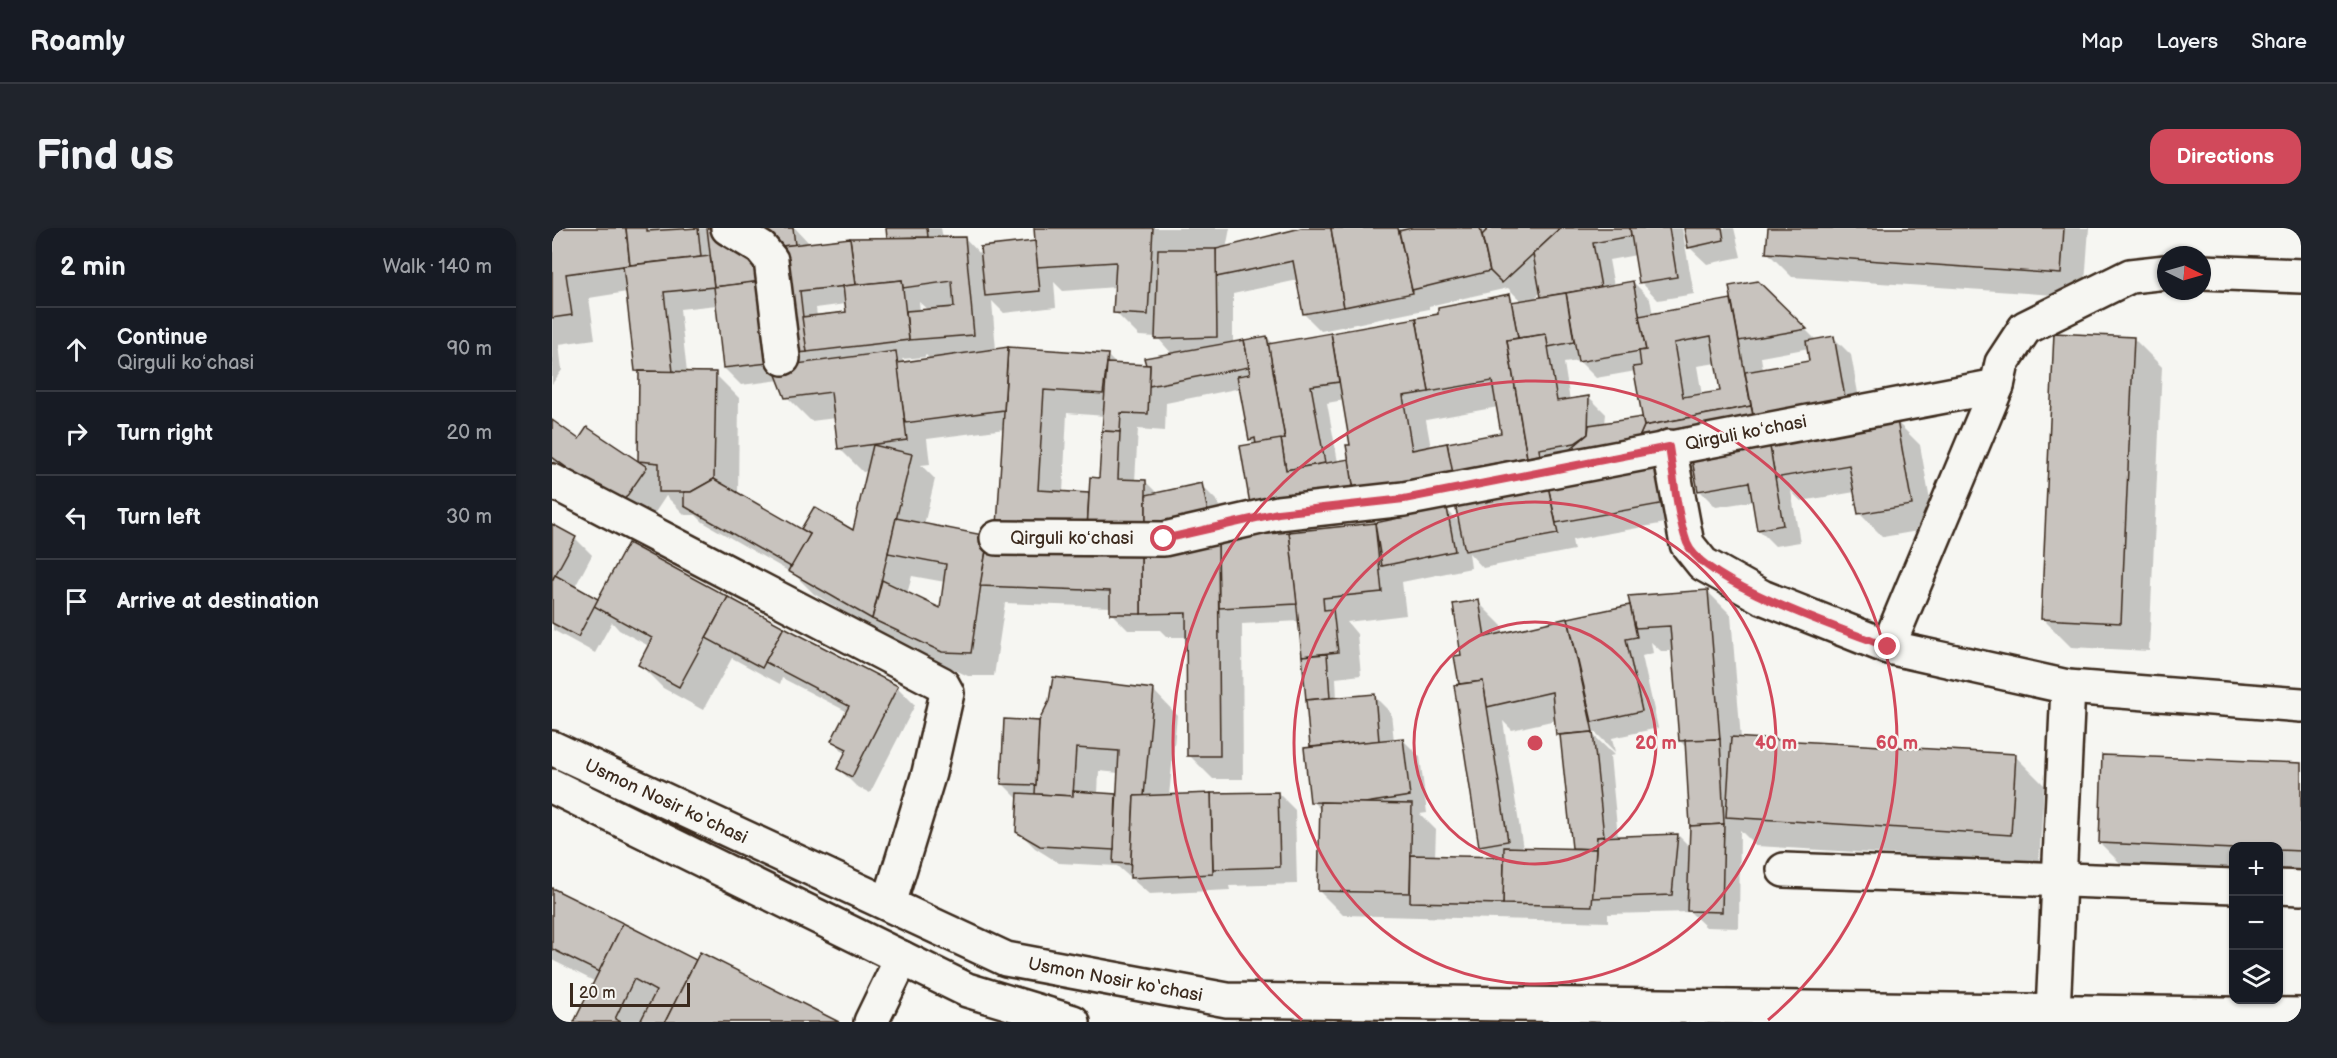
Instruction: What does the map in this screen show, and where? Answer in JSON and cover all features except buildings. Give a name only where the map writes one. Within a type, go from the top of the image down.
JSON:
[{"type":"main road","points":[[728,228],[761,248],[771,260],[783,358]]},
{"type":"main road","points":[[2211,272],[2301,276]]},
{"type":"main road","points":[[1888,647],[1996,386],[2002,363],[2025,328],[2130,276],[2157,273]]},
{"type":"main road","name":"Qirguli koʻchasi","points":[[998,538],[1164,539],[1278,513],[1404,499],[1996,386]]},
{"type":"main road","points":[[1669,447],[1687,544],[1703,564],[1762,597],[1888,647],[2068,687],[2301,705]]},
{"type":"main road","points":[[552,481],[942,684],[947,693],[928,773],[889,904]]},
{"type":"main road","points":[[2053,1012],[2068,687]]},
{"type":"main road","name":"Usmon Nosir ko‘chasi","points":[[552,747],[1006,958],[1227,1000],[2301,1015]]},
{"type":"main road","name":"Usmon Nosir ko‘chasi","points":[[552,786],[967,990],[1073,1022]]},
{"type":"main road","points":[[1784,870],[2229,886]]},
{"type":"main road","points":[[2283,887],[2301,888]]},
{"type":"main road","points":[[872,1022],[902,958]]},
{"type":"route","points":[[1164,539],[1278,513],[1404,499],[1669,447],[1687,544],[1703,564],[1762,597],[1888,647]]}]
